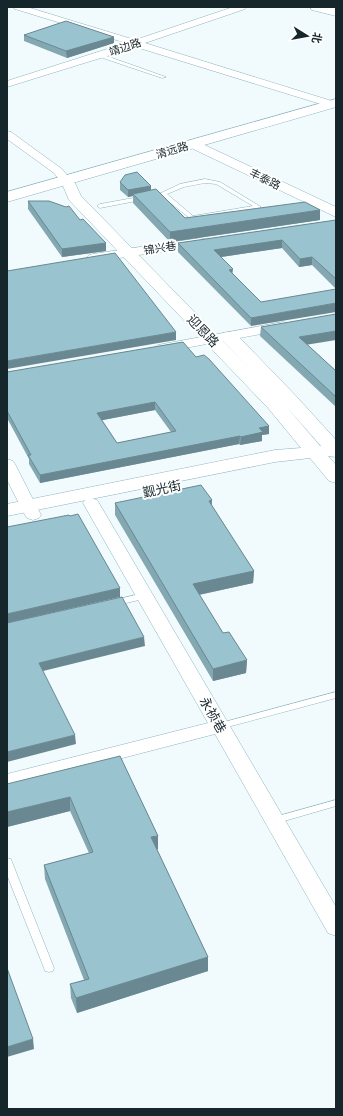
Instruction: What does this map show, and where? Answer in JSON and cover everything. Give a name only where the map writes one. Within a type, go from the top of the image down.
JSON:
[{"type":"main road","points":[[316,7],[336,12]]},
{"type":"main road","name":"清远路","points":[[7,197],[68,183],[334,106]]},
{"type":"main road","name":"清远路","points":[[7,204],[68,183]]},
{"type":"street","points":[[18,7],[334,106]]},
{"type":"street","name":"靖边路","points":[[7,84],[134,44],[242,7]]},
{"type":"street","name":"迎恩路","points":[[7,134],[58,171],[68,183],[74,197],[228,336],[291,400],[330,450],[336,477]]},
{"type":"street","name":"丰泰路","points":[[198,146],[333,220]]},
{"type":"street","name":"迎恩路","points":[[68,183],[90,195],[136,252],[211,339],[274,404],[330,450]]},
{"type":"street","name":"锦兴巷","points":[[82,260],[211,240]]},
{"type":"street","points":[[149,350],[297,324]]},
{"type":"street","name":"觐光街","points":[[7,510],[31,510],[91,503],[281,464],[330,450]]},
{"type":"street","name":"觐光街","points":[[7,520],[31,510],[274,456],[330,450]]},
{"type":"street","points":[[7,464],[31,510]]},
{"type":"street","name":"永祯巷","points":[[91,503],[336,927]]},
{"type":"street","points":[[7,781],[220,726]]},
{"type":"lane","points":[[100,55],[164,77]]},
{"type":"lane","points":[[100,206],[163,194],[169,190],[198,182],[213,182],[258,207],[192,218],[163,194]]},
{"type":"lane","points":[[106,605],[144,596]]},
{"type":"lane","points":[[220,726],[336,695]]},
{"type":"lane","points":[[274,820],[336,803]]},
{"type":"lane","points":[[7,862],[49,968]]},
{"type":"building","points":[[66,21],[114,37],[66,51],[24,35]]},
{"type":"building","points":[[137,172],[151,186],[128,190],[120,182],[125,175]]},
{"type":"building","points":[[156,189],[185,218],[305,202],[320,210],[170,232],[133,194]]},
{"type":"building","points":[[28,201],[49,201],[66,207],[69,206],[80,220],[83,219],[106,243],[62,249]]},
{"type":"building","points":[[336,220],[336,279],[312,257],[300,259],[282,240],[214,250],[233,269],[229,270],[261,302],[336,289],[336,303],[251,318],[178,243]]},
{"type":"building","points":[[115,253],[176,332],[7,361],[7,271]]},
{"type":"building","points":[[336,314],[336,331],[299,337],[336,371],[336,397],[261,327]]},
{"type":"building","points":[[183,342],[196,357],[204,355],[209,359],[269,426],[259,428],[263,432],[241,437],[40,475],[28,455],[31,455],[7,411],[7,372]],"holes":[[[155,402],[176,431],[117,443],[97,413]]]},
{"type":"building","points":[[201,485],[212,500],[209,501],[254,571],[193,584],[223,633],[229,632],[247,660],[213,669],[115,503]]},
{"type":"building","points":[[78,514],[120,588],[7,614],[7,527]]},
{"type":"building","points":[[122,597],[144,637],[39,663],[75,735],[7,752],[7,623]]},
{"type":"building","points":[[120,756],[158,836],[151,837],[208,957],[76,998],[70,984],[89,979],[44,865],[93,852],[70,797],[7,812],[7,784]]},
{"type":"building","points":[[7,968],[33,1039],[7,1047]]}]
